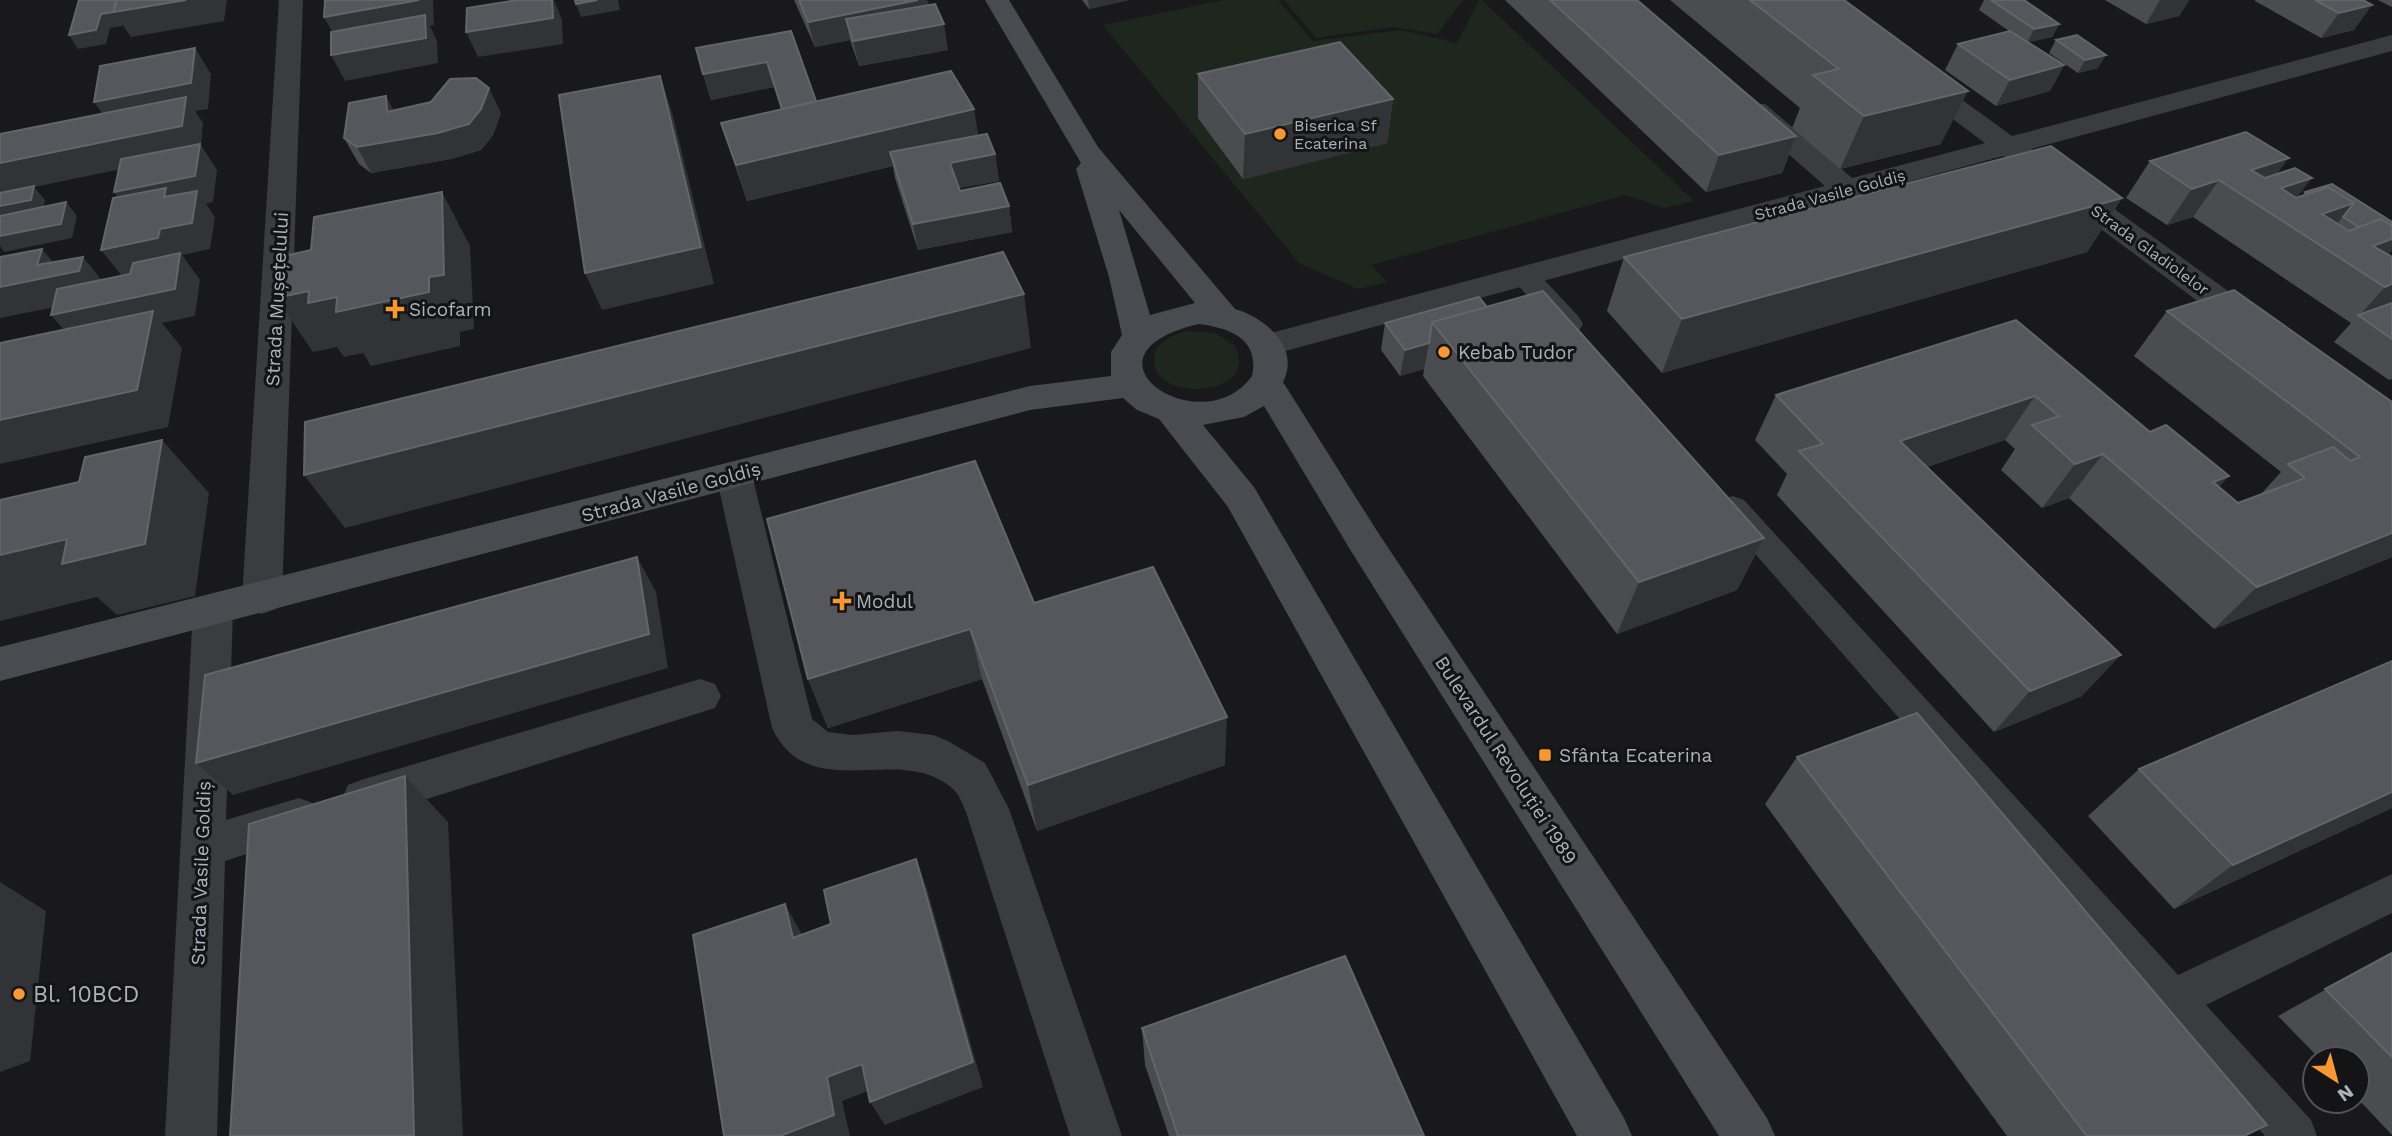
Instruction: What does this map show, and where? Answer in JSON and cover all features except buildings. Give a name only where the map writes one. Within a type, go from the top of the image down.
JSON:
[{"type":"main road","points":[[997,0],[1086,150],[1223,316]]},
{"type":"main road","points":[[1086,150],[1125,277],[1138,334]]},
{"type":"main road","points":[[1199,313],[1223,316],[1257,332],[1267,364],[1255,396],[1238,406],[1217,412],[1194,414],[1171,410],[1148,400],[1131,385],[1125,372],[1124,358],[1138,334],[1155,322],[1176,315],[1199,313]]},
{"type":"main road","name":"Bulevardul Revoluției 1989","points":[[1267,364],[1364,541],[1749,1136]]},
{"type":"main road","name":"Strada Vasile Goldiș","points":[[0,664],[1030,398],[1131,385]]},
{"type":"main road","points":[[1171,410],[1241,497],[1606,1136]]},
{"type":"street","name":"Strada Mușețelului","points":[[262,598],[291,0]]},
{"type":"street","name":"Strada Vasile Goldiș","points":[[1267,364],[1526,277],[2392,43]]},
{"type":"street","name":"Strada Gladiolelor","points":[[1897,66],[2279,345]]},
{"type":"street","points":[[1732,91],[1849,191]]},
{"type":"street","points":[[734,475],[793,729],[817,750],[852,754],[897,750],[933,754],[970,776],[987,809],[1097,1136]]},
{"type":"street","name":"Strada Vasile Goldiș","points":[[191,1136],[201,848],[214,610]]},
{"type":"street","points":[[201,848],[700,696]]},
{"type":"lane","points":[[1526,277],[1591,349]]},
{"type":"lane","points":[[1711,483],[2295,1136]]},
{"type":"lane","points":[[2173,999],[2392,893]]},
{"type":"shaded area","points":[[1224,0],[1278,0],[1313,41],[1401,30],[1457,43],[1479,0],[1482,0],[1694,201],[1664,208],[1626,195],[1371,265],[1387,282],[1358,289],[1299,263],[1103,25]]},
{"type":"shaded area","points":[[1284,0],[1463,0],[1437,34],[1393,27],[1316,38]]},
{"type":"shaded area","points":[[1187,331],[1215,333],[1235,346],[1239,364],[1232,377],[1219,385],[1202,389],[1183,388],[1167,382],[1157,371],[1154,356],[1156,350],[1167,339]]},
{"type":"place","name":"Biserica Sf Ecaterina","points":[[1280,134]]},
{"type":"place","name":"Sicofarm","points":[[395,309]]},
{"type":"place","name":"Kebab Tudor","points":[[1444,352]]},
{"type":"place","name":"Modul","points":[[842,601]]},
{"type":"place","name":"Sfânta Ecaterina","points":[[1545,755]]},
{"type":"place","name":"Bl. 10BCD","points":[[19,994]]}]
